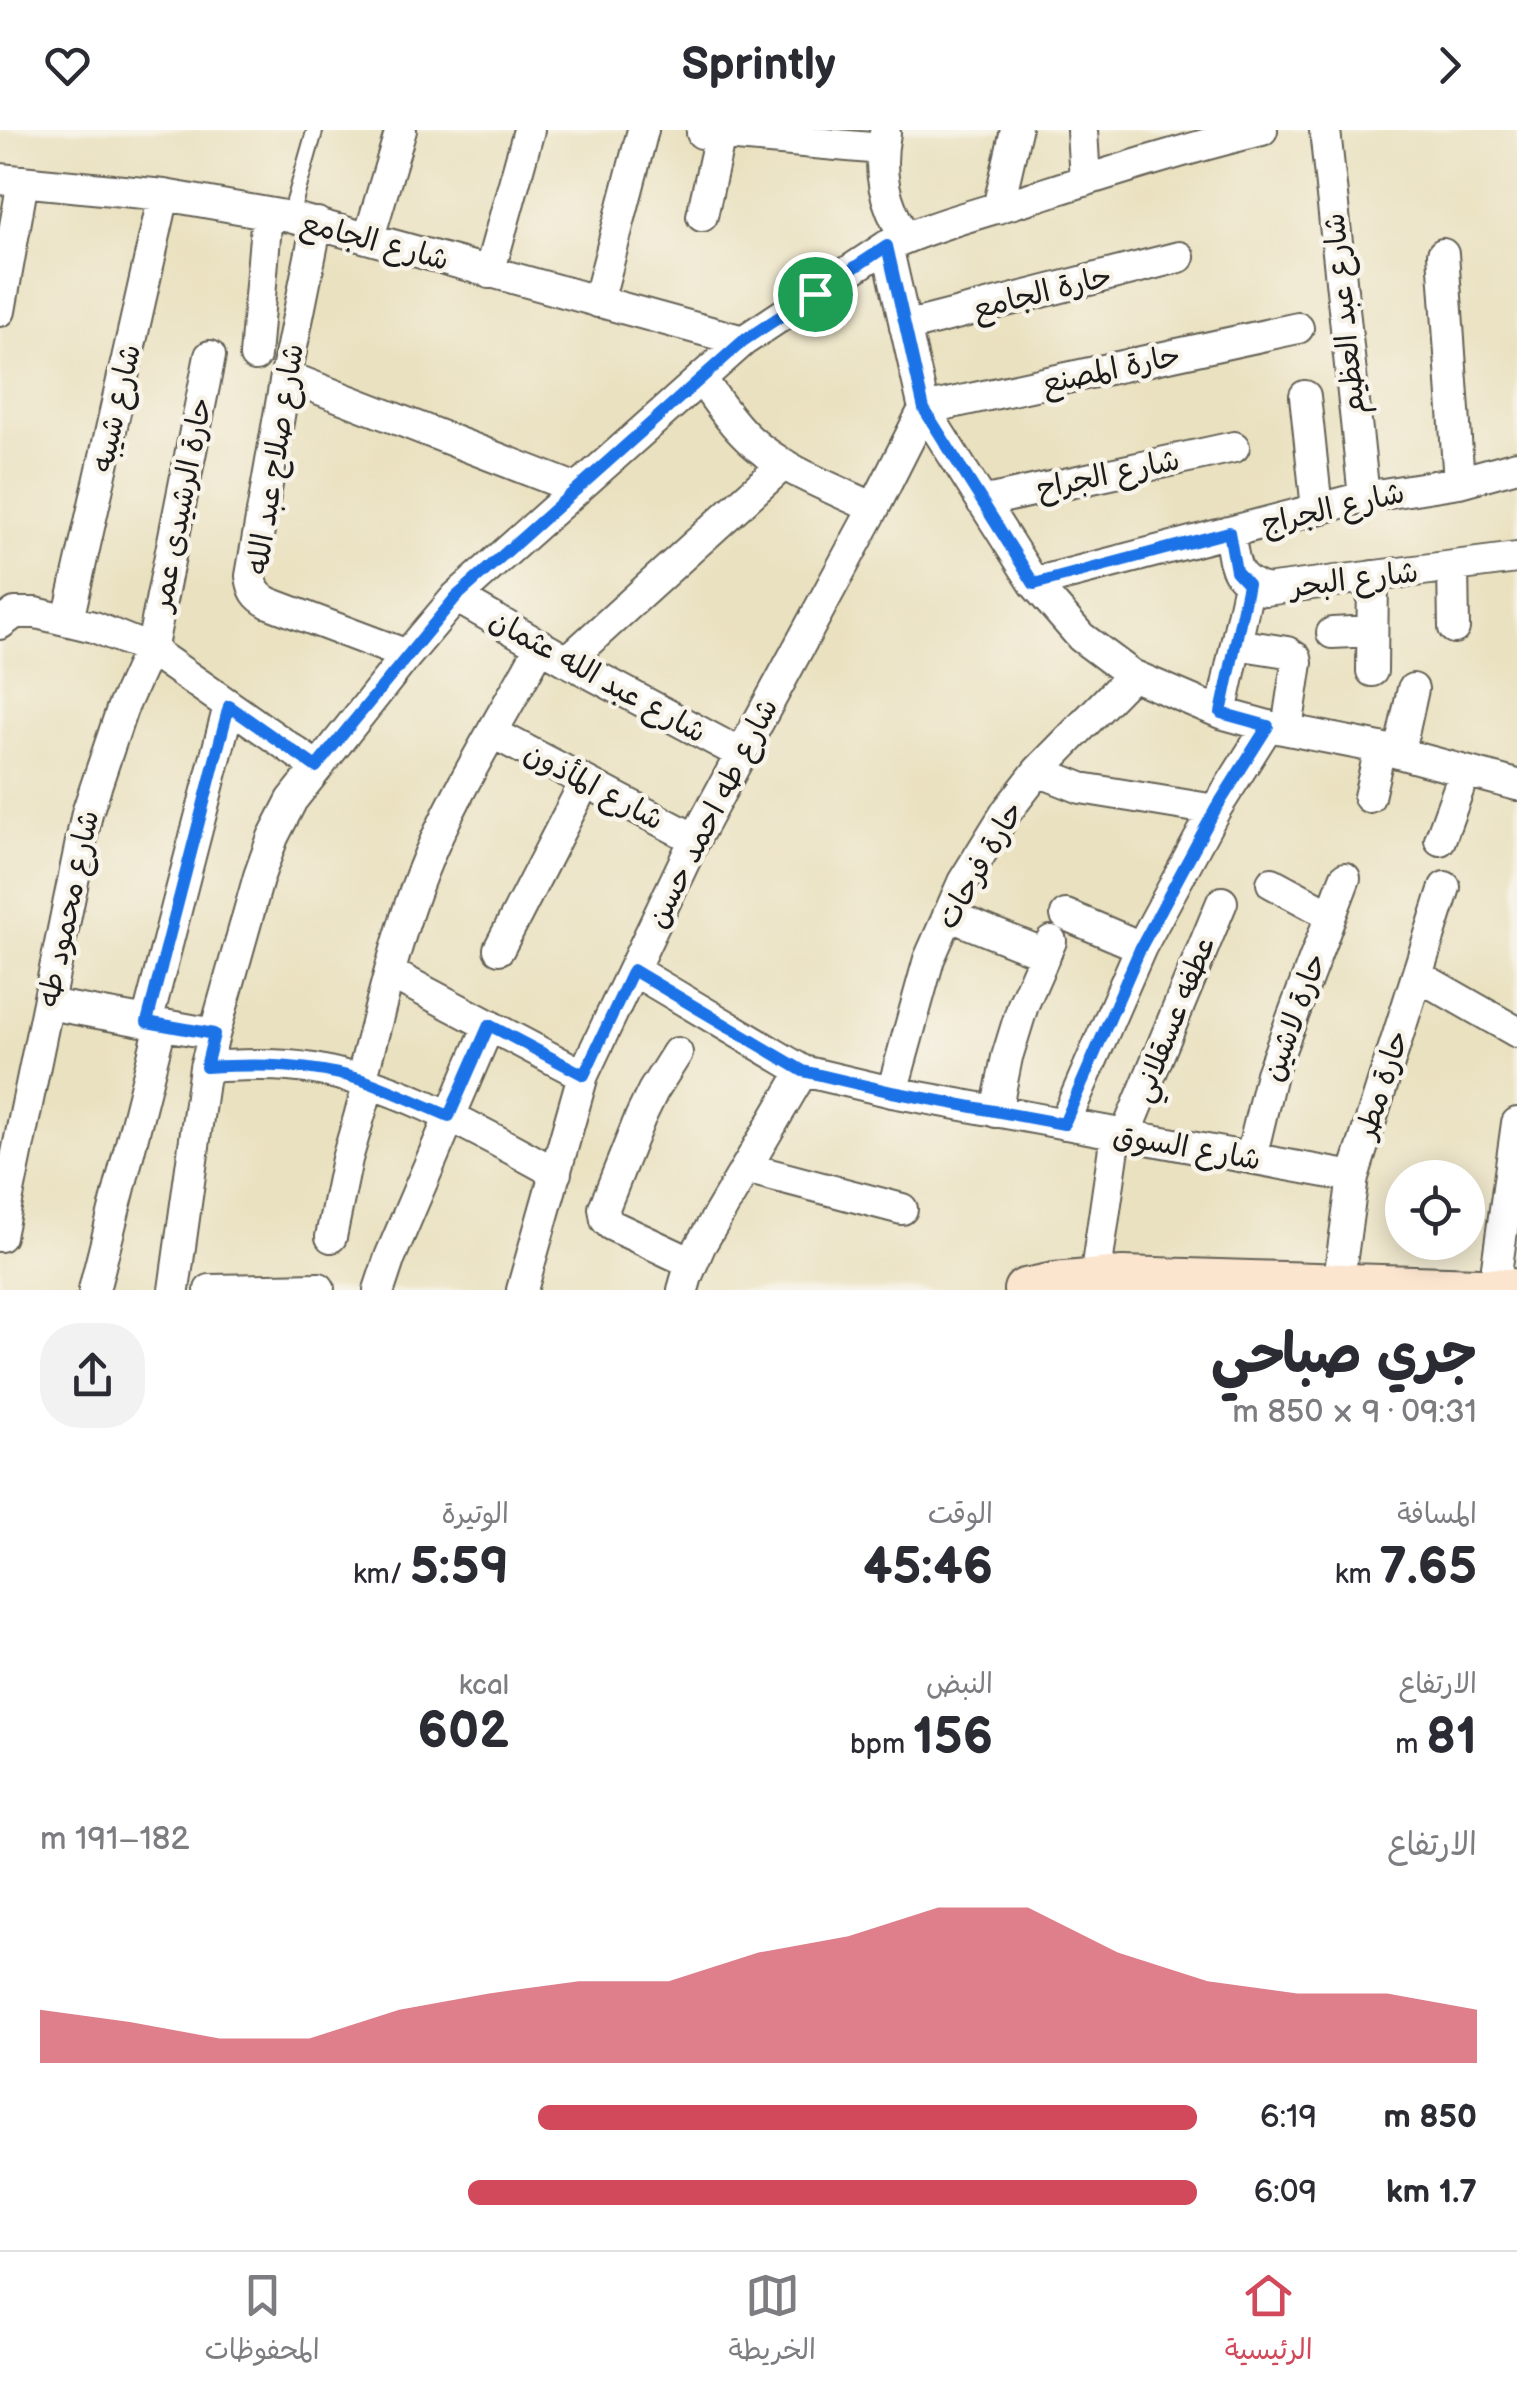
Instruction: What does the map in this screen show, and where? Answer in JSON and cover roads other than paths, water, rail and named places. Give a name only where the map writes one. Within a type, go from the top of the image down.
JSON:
[{"type":"main road","points":[[1024,1290],[1096,1279],[1503,1289]]},
{"type":"street","points":[[369,237],[401,130]]},
{"type":"street","points":[[490,273],[529,130]]},
{"type":"street","points":[[598,302],[643,130]]},
{"type":"street","points":[[998,208],[1016,130]]},
{"type":"street","points":[[1082,130],[1085,181]]},
{"type":"street","points":[[174,1290],[206,1067],[273,838],[292,800],[316,767],[456,597],[743,341],[896,242],[1085,181],[1189,139],[1262,130]]},
{"type":"street","name":"شارع عبد العظيم","points":[[1325,130],[1364,497]]},
{"type":"street","points":[[702,216],[711,134],[884,139],[882,180],[896,242],[905,327],[924,409],[1034,584],[1081,637],[1132,675],[1221,713],[1389,750],[1517,784]]},
{"type":"street","name":"شارع الجامع","points":[[11,179],[164,195],[291,218],[743,341]]},
{"type":"street","points":[[0,311],[11,179]]},
{"type":"street","name":"شارع شيبه","points":[[68,620],[164,195]]},
{"type":"street","points":[[256,356],[291,218]]},
{"type":"street","name":"شارع صلاح عبد الله","points":[[291,218],[286,376],[252,587],[258,597],[269,603],[406,655]]},
{"type":"street","points":[[1442,254],[1458,482]]},
{"type":"street","name":"حارة الجامع","points":[[905,327],[1180,257]]},
{"type":"street","name":"حارة المصنع","points":[[924,409],[1298,328]]},
{"type":"street","name":"حارة الرشيدى عمر","points":[[150,650],[210,356]]},
{"type":"street","points":[[286,376],[577,489]]},
{"type":"street","points":[[700,379],[748,438],[784,464],[874,508]]},
{"type":"street","points":[[1305,396],[1317,509]]},
{"type":"street","name":"شارع طه احمد حسن","points":[[522,1290],[584,1075],[695,838],[924,409]]},
{"type":"street","name":"شارع الجراح","points":[[982,502],[1234,447]]},
{"type":"street","points":[[331,1237],[390,973],[415,893],[433,846],[493,733],[554,653],[784,464]]},
{"type":"street","name":"شارع الجراج","points":[[1034,584],[1364,497],[1458,482],[1517,466]]},
{"type":"street","name":"شارع البحر","points":[[1229,532],[1236,571],[1248,584],[1265,590],[1517,558]]},
{"type":"street","points":[[1454,567],[1454,628]]},
{"type":"street","points":[[1372,671],[1373,576]]},
{"type":"street","points":[[1221,713],[1248,584]]},
{"type":"street","name":"شارع عبد الله عثمان","points":[[456,597],[741,754]]},
{"type":"street","points":[[0,624],[16,613],[36,612],[94,627],[150,650],[316,767]]},
{"type":"street","points":[[1332,633],[1372,631]]},
{"type":"street","points":[[1064,1124],[1141,947],[1215,810],[1278,727],[1296,658],[1287,652],[1236,644]]},
{"type":"street","name":"شارع محمود طه","points":[[0,1236],[86,813],[122,709],[150,650]]},
{"type":"street","name":"حارة فرحات","points":[[892,1092],[929,959],[972,868],[1038,771],[1132,675]]},
{"type":"street","points":[[1368,797],[1413,689]]},
{"type":"street","points":[[94,1290],[229,706]]},
{"type":"street","name":"شارع المأذون","points":[[493,733],[695,838]]},
{"type":"street","points":[[1038,771],[1081,788],[1215,810]]},
{"type":"street","points":[[1440,840],[1465,771]]},
{"type":"street","points":[[499,949],[585,782]]},
{"type":"street","name":"حارة لاشين","points":[[1252,1158],[1271,1074],[1345,878]]},
{"type":"street","points":[[1272,883],[1331,915]]},
{"type":"street","name":"حارة مطر","points":[[1338,1286],[1353,1176],[1445,886]]},
{"type":"street","name":"عطفه عسقلاني","points":[[1096,1279],[1120,1135],[1222,902]]},
{"type":"street","points":[[948,915],[1054,937],[1141,947]]},
{"type":"street","points":[[996,1112],[1023,1005],[1054,937]]},
{"type":"street","name":"شارع السوق","points":[[633,970],[803,1071],[996,1112],[1353,1176]]},
{"type":"street","points":[[390,973],[584,1075]]},
{"type":"street","points":[[1417,975],[1517,1032]]},
{"type":"street","points":[[48,1004],[214,1034]]},
{"type":"street","points":[[379,1290],[489,1025]]},
{"type":"street","points":[[677,1053],[640,1118],[604,1214],[611,1224],[688,1276],[803,1071]]},
{"type":"street","points":[[206,1067],[261,1064],[311,1069],[365,1082],[449,1116],[556,1172]]},
{"type":"street","points":[[1503,1289],[1517,1123]]},
{"type":"street","points":[[746,1168],[902,1209]]},
{"type":"street","points":[[210,1290],[320,1288]]},
{"type":"lane","points":[[291,218],[314,130]]}]
